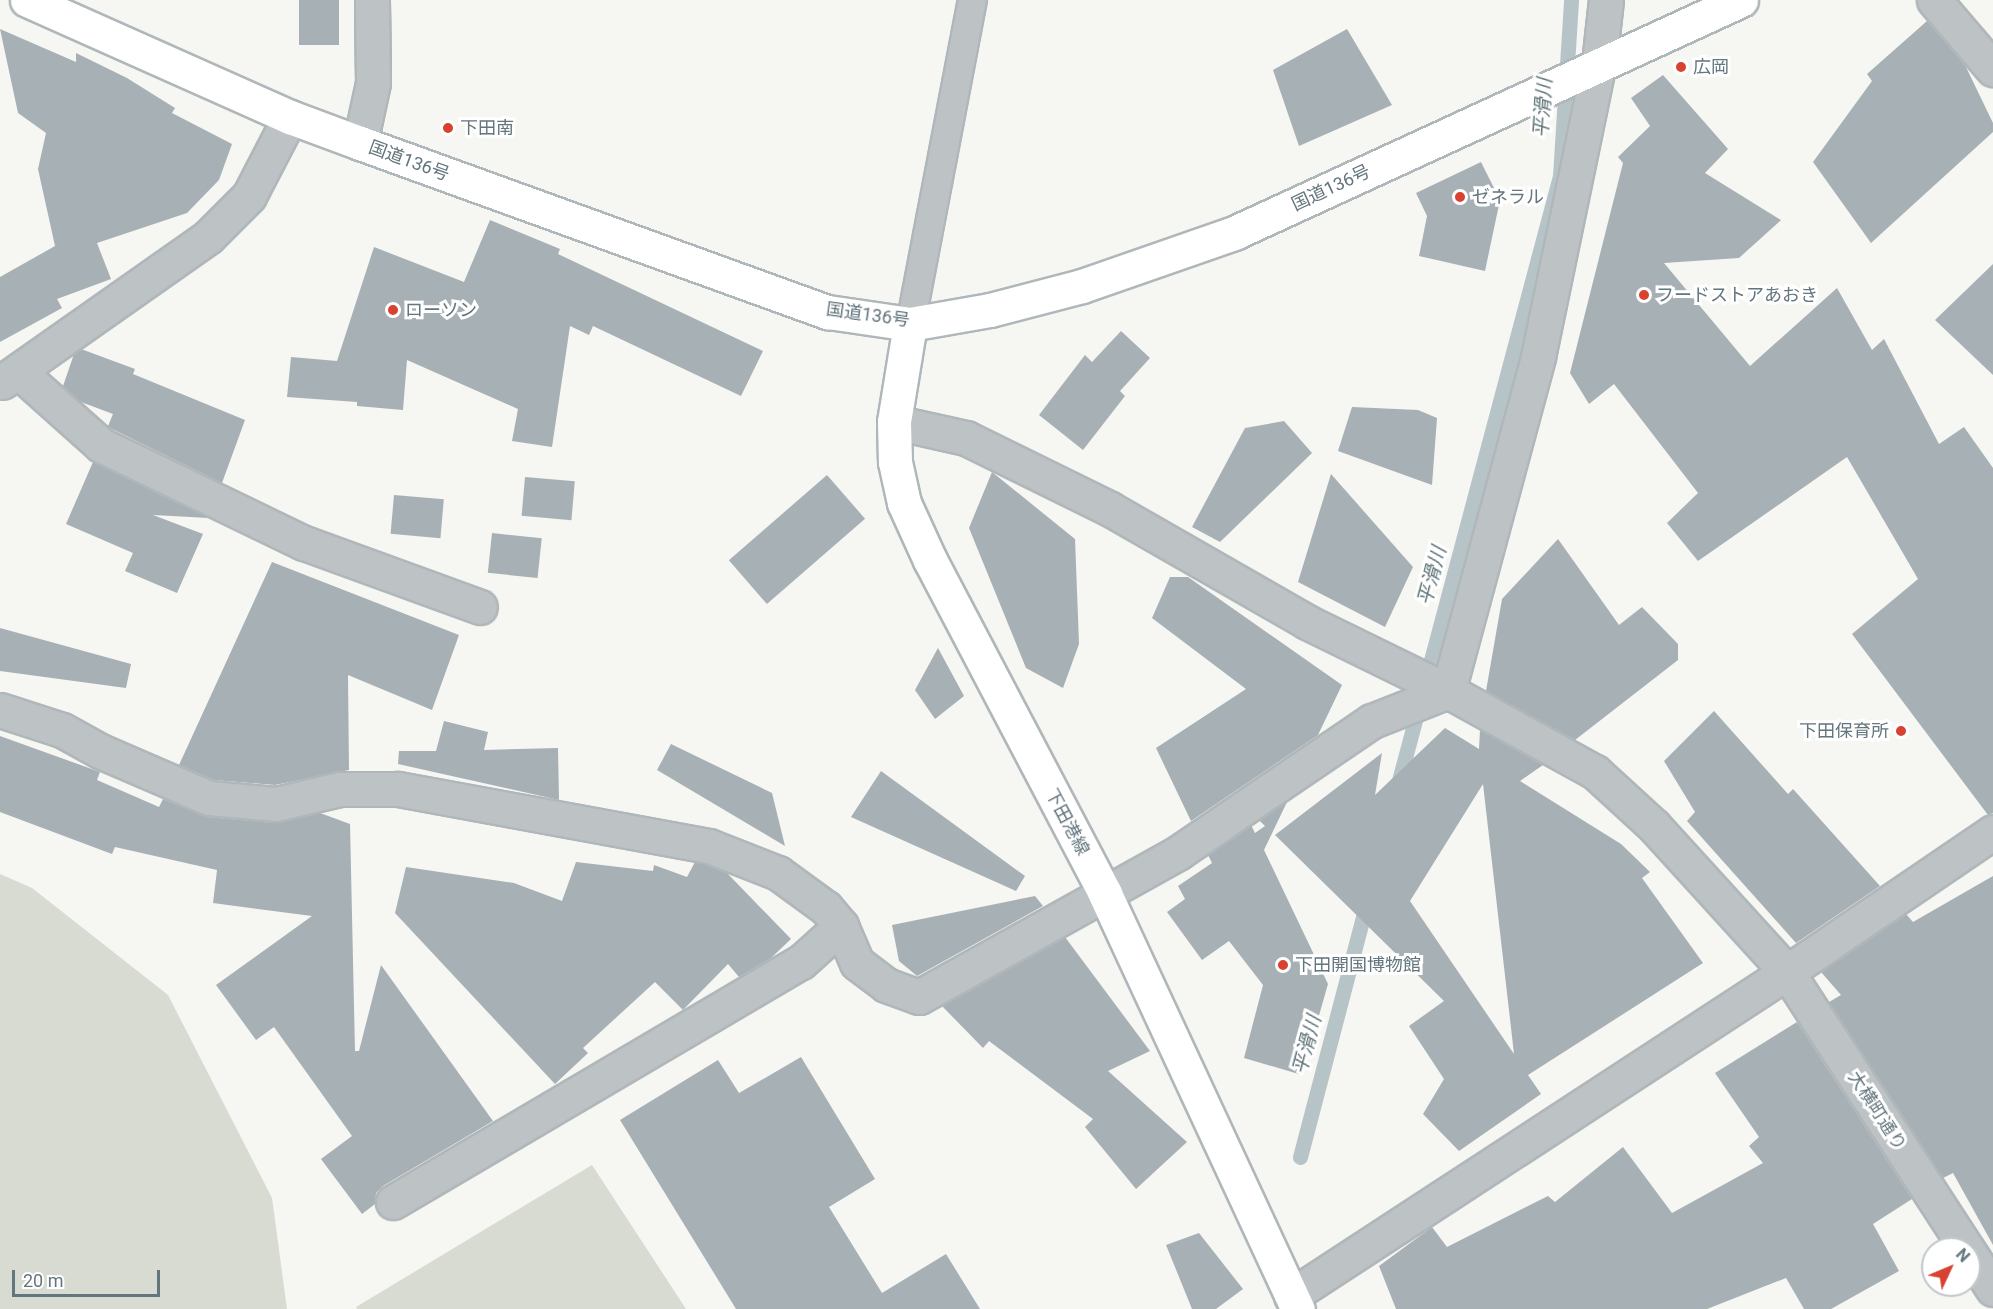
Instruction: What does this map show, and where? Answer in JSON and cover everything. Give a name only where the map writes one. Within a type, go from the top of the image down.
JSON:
[{"type":"main road","name":"国道136号","points":[[27,0],[290,117],[360,143],[828,312],[910,324],[990,310],[1082,286],[1234,233],[1740,0]]},
{"type":"main road","name":"下田港線","points":[[910,324],[894,422],[895,462],[909,513],[1105,894],[1294,1302]]},
{"type":"street","points":[[360,143],[373,83],[372,0]]},
{"type":"street","points":[[0,710],[62,730],[100,751],[209,798],[276,804],[339,789],[398,789],[709,846],[778,873],[826,908],[841,926],[857,963],[886,985],[919,997],[1179,852],[1371,721],[1448,691],[1538,357],[1599,63],[1606,0]]},
{"type":"street","points":[[1934,0],[1993,69]]},
{"type":"street","points":[[290,117],[249,196],[208,237],[9,377],[101,445],[304,543],[480,607]]},
{"type":"street","name":"大横町通り","points":[[894,422],[966,438],[1110,509],[1307,622],[1448,691],[1595,772],[1654,826],[1786,972],[1959,1237]]},
{"type":"street","points":[[1294,1302],[1993,832]]},
{"type":"street","points":[[393,1202],[801,962],[841,926]]},
{"type":"street","name":"大横町通り","points":[[1981,1271],[1993,1289]]},
{"type":"lane","points":[[910,324],[969,3]]},
{"type":"shaded area","points":[[0,874],[32,888],[168,995],[272,1198],[287,1309],[0,1309]]},
{"type":"shaded area","points":[[592,1165],[686,1309],[357,1309],[356,1307]]},
{"type":"building","points":[[299,0],[339,0],[339,45],[299,45]]},
{"type":"building","points":[[1927,21],[1965,65],[1993,123],[1993,132],[1871,243],[1813,162],[1872,81],[1867,74]]},
{"type":"building","points":[[0,29],[76,62],[76,53],[127,78],[175,108],[172,113],[232,144],[219,180],[187,213],[97,243],[111,279],[57,299],[62,308],[0,342],[0,277],[55,246],[38,169],[46,133],[18,113]]},
{"type":"building","points":[[1347,29],[1392,105],[1299,146],[1273,70]]},
{"type":"building","points":[[1663,75],[1728,149],[1705,173],[1781,220],[1739,258],[1664,263],[1750,366],[1837,288],[1872,350],[1884,339],[1939,444],[1964,427],[1993,468],[1993,813],[1988,815],[1852,634],[1918,579],[1847,457],[1698,561],[1667,523],[1698,493],[1614,384],[1589,404],[1570,373],[1623,163],[1618,157],[1650,126],[1631,98]]},
{"type":"building","points":[[1481,162],[1500,200],[1485,271],[1419,256],[1427,216],[1416,193]]},
{"type":"building","points":[[490,220],[560,249],[558,254],[763,351],[741,396],[593,326],[589,335],[570,326],[552,447],[512,441],[518,409],[407,360],[403,410],[357,406],[357,402],[287,397],[291,357],[337,361],[374,247],[464,282]]},
{"type":"building","points":[[1993,264],[1993,375],[1935,320]]},
{"type":"building","points":[[1121,331],[1150,358],[1120,391],[1125,396],[1083,450],[1039,415],[1085,355],[1092,362]]},
{"type":"building","points":[[81,349],[135,369],[133,374],[245,420],[222,483],[112,429],[108,426],[113,414],[81,402],[63,386],[74,354]]},
{"type":"building","points":[[1352,407],[1418,410],[1437,418],[1432,485],[1338,451]]},
{"type":"building","points":[[1284,421],[1312,453],[1220,542],[1192,527],[1245,428]]},
{"type":"building","points":[[93,462],[209,518],[153,515],[203,534],[177,593],[125,571],[133,553],[66,524]]},
{"type":"building","points":[[992,472],[1075,539],[1079,644],[1063,688],[1026,668],[969,528]]},
{"type":"building","points":[[1331,474],[1413,567],[1385,627],[1298,582]]},
{"type":"building","points":[[827,475],[865,519],[767,604],[729,560]]},
{"type":"building","points":[[525,477],[575,481],[571,520],[522,516]]},
{"type":"building","points":[[394,495],[444,499],[440,538],[391,534]]},
{"type":"building","points":[[492,533],[542,538],[538,578],[488,573]]},
{"type":"building","points":[[1558,539],[1619,625],[1642,607],[1678,644],[1678,660],[1575,740],[1486,691],[1502,599]]},
{"type":"building","points":[[272,562],[459,635],[432,710],[348,675],[349,770],[275,785],[214,780],[179,765]]},
{"type":"building","points":[[1170,577],[1188,577],[1342,685],[1318,735],[1191,821],[1156,748],[1246,689],[1152,618]]},
{"type":"building","points":[[0,628],[131,664],[126,688],[0,671]]},
{"type":"building","points":[[938,648],[964,696],[935,719],[915,690]]},
{"type":"building","points":[[1714,711],[1788,794],[1793,789],[1880,886],[1796,943],[1687,821],[1695,812],[1664,761]]},
{"type":"building","points":[[444,721],[488,732],[484,750],[558,748],[559,800],[398,764],[399,751],[436,751]]},
{"type":"building","points":[[1445,728],[1479,749],[1480,730],[1543,765],[1520,781],[1621,844],[1650,872],[1642,878],[1703,963],[1528,1075],[1541,1094],[1459,1151],[1423,1114],[1444,1079],[1409,1026],[1444,1001],[1275,835],[1382,753],[1375,795]],"holes":[[[1483,784],[1514,1054],[1410,901]]]},
{"type":"building","points":[[0,736],[100,772],[97,780],[159,807],[163,799],[207,817],[275,823],[320,813],[350,824],[355,1051],[359,1051],[381,965],[493,1121],[383,1186],[376,1193],[375,1204],[362,1214],[321,1159],[352,1136],[274,1027],[256,1040],[216,985],[312,916],[213,903],[217,870],[115,847],[112,854],[0,812]]},
{"type":"building","points":[[671,744],[772,793],[785,846],[657,770]]},
{"type":"building","points":[[881,771],[1025,876],[1016,891],[851,817]]},
{"type":"building","name":"下田開国博物館","points":[[1287,802],[1264,850],[1328,984],[1302,1075],[1244,1058],[1263,985],[1229,941],[1202,960],[1167,912],[1185,899],[1178,886],[1212,863],[1208,855],[1251,825],[1255,833],[1265,826],[1259,820]]},
{"type":"building","points":[[576,862],[653,871],[654,865],[687,877],[695,862],[704,864],[727,873],[791,939],[771,958],[739,977],[728,964],[683,1010],[655,982],[583,1048],[588,1053],[555,1084],[395,913],[406,867],[514,883],[562,901]]},
{"type":"building","points":[[1993,876],[1993,1245],[1953,1173],[1943,1178],[1829,1002],[1841,995],[1821,972],[1906,914],[1913,922]]},
{"type":"building","points":[[1035,896],[1043,906],[917,976],[899,961],[892,925]]},
{"type":"building","points":[[1065,937],[1150,1051],[1108,1071],[1187,1142],[1136,1189],[1085,1127],[1093,1119],[989,1041],[983,1048],[942,1006]]},
{"type":"building","points":[[1797,1022],[1912,1199],[1873,1224],[1899,1271],[1831,1309],[1804,1309],[1786,1278],[1707,1309],[1396,1309],[1379,1266],[1432,1227],[1447,1247],[1548,1196],[1555,1202],[1623,1147],[1672,1213],[1763,1163],[1749,1146],[1759,1137],[1715,1073]]},
{"type":"building","points":[[801,1057],[875,1179],[829,1207],[882,1293],[946,1254],[980,1309],[736,1309],[620,1120],[718,1060],[739,1093]]},
{"type":"building","points":[[1199,1233],[1243,1289],[1216,1309],[1192,1309],[1166,1245]]},
{"type":"waterway","name":"平滑川","points":[[1397,788],[1560,176],[1571,0]]},
{"type":"waterway","name":"平滑川","points":[[1300,1157],[1367,902]]},
{"type":"place","name":"広岡","points":[[1681,67]]},
{"type":"place","name":"下田南","points":[[448,128]]},
{"type":"place","name":"ゼネラル","points":[[1460,197]]},
{"type":"place","name":"フードストアあおき","points":[[1644,295]]},
{"type":"place","name":"ローソン","points":[[393,310]]},
{"type":"place","name":"下田保育所","points":[[1901,731]]},
{"type":"place","name":"下田開国博物館","points":[[1283,965]]}]
